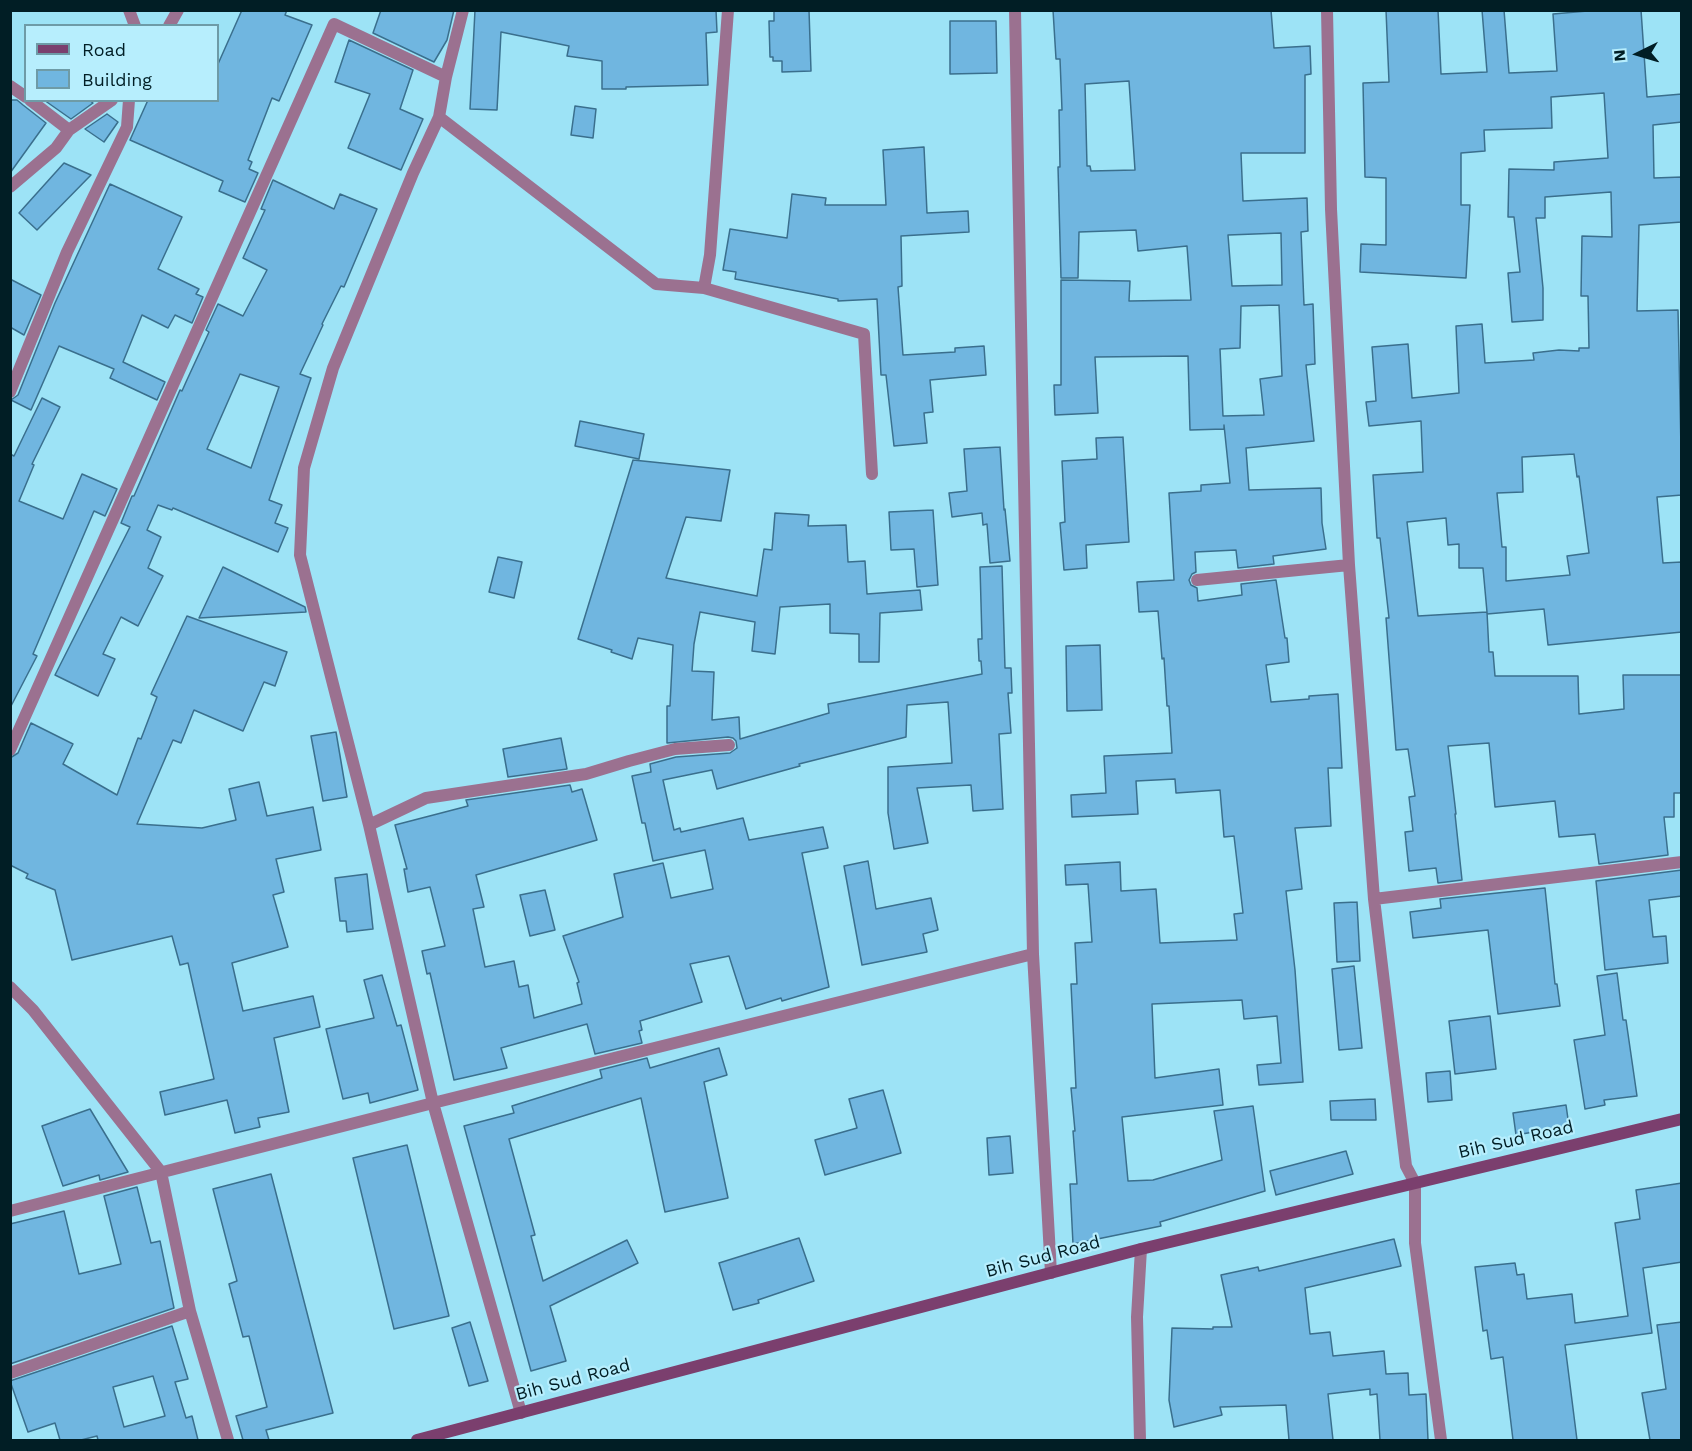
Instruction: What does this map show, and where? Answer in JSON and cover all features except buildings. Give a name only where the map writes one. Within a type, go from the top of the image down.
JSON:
[{"type":"main road","name":"Bih Sud Road","points":[[417,1440],[1141,1250],[1682,1119]]},
{"type":"street","points":[[170,24],[178,10]]},
{"type":"street","points":[[464,10],[438,117],[333,368],[304,468],[300,555],[369,825],[433,1102],[521,1413]]},
{"type":"street","points":[[704,288],[710,255],[728,10]]},
{"type":"street","points":[[1015,10],[1033,954],[1051,1274]]},
{"type":"street","points":[[1327,10],[1331,209],[1349,565],[1374,899],[1406,1166],[1415,1183],[1415,1243],[1441,1440]]},
{"type":"street","points":[[10,750],[334,24],[446,77]]},
{"type":"street","points":[[10,86],[24,96]]},
{"type":"street","points":[[33,102],[69,130]]},
{"type":"street","points":[[10,187],[56,148],[69,130],[109,102]]},
{"type":"street","points":[[10,392],[68,252],[126,127],[129,102]]},
{"type":"street","points":[[438,117],[656,284],[704,288],[864,334],[872,474]]},
{"type":"street","points":[[1197,580],[1349,565]]},
{"type":"street","points":[[369,825],[426,798],[586,774],[675,749],[729,745]]},
{"type":"street","points":[[1374,899],[1682,862]]},
{"type":"street","points":[[10,1211],[433,1102],[1033,954]]},
{"type":"street","points":[[10,987],[33,1010],[161,1172],[190,1311],[228,1440]]},
{"type":"street","points":[[1140,1440],[1137,1317],[1141,1250]]},
{"type":"street","points":[[10,1372],[190,1311]]}]
